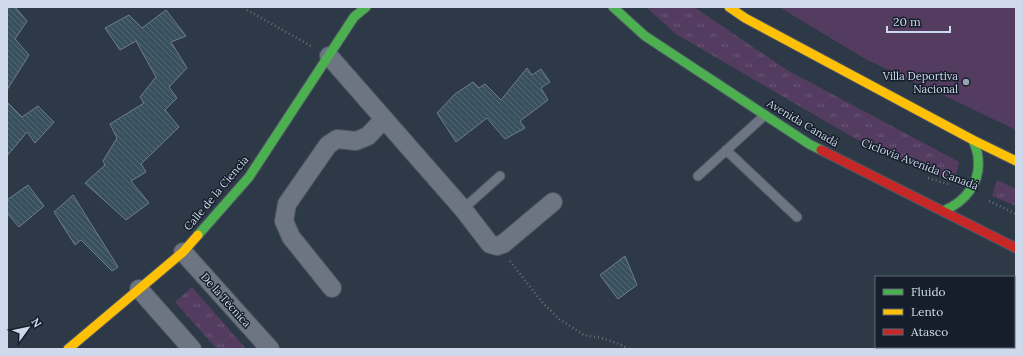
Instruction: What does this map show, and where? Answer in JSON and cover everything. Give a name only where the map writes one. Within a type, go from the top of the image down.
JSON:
[{"type":"main road","name":"Calle de la Ciencia","points":[[68,349],[183,252],[248,176],[354,17],[366,7]]},
{"type":"main road","name":"Avenida Canadá","points":[[613,7],[645,36],[810,144],[1016,248]]},
{"type":"main road","points":[[729,7],[745,18],[973,140],[1016,161]]},
{"type":"main road","points":[[943,211],[959,203],[971,190],[976,178],[978,165],[977,152],[973,140]]},
{"type":"street","points":[[329,56],[463,209],[490,244],[497,246],[503,244],[553,202]]},
{"type":"street","points":[[332,288],[291,237],[284,221],[287,204],[328,145],[337,138],[356,141],[368,136],[384,118]]},
{"type":"street","name":"De la Técnica","points":[[183,252],[270,349]]},
{"type":"street","points":[[140,289],[192,349]]},
{"type":"lane","points":[[698,176],[765,114]]},
{"type":"lane","points":[[726,150],[797,217]]},
{"type":"lane","points":[[463,209],[500,176]]},
{"type":"path","points":[[247,10],[329,56]]},
{"type":"path","name":"Ciclovía Avenida Canadá","points":[[927,177],[971,190],[989,201],[1016,214]]},
{"type":"path","points":[[497,246],[542,302],[559,319],[584,335],[602,338],[629,349]]},
{"type":"green space","points":[[646,7],[694,7],[787,70],[959,162],[954,182],[854,138],[676,34]]},
{"type":"green space","name":"Villa Deportiva Nacional","points":[[779,7],[1016,7],[1016,130],[867,60]]},
{"type":"green space","points":[[997,180],[1016,189],[1016,206],[992,196]]},
{"type":"green space","points":[[192,287],[246,349],[217,349],[175,302]]},
{"type":"building","points":[[7,7],[15,7],[27,21],[15,39],[29,55],[7,90]]},
{"type":"building","points":[[166,10],[186,36],[171,42],[187,68],[169,87],[177,98],[165,110],[179,127],[141,164],[146,172],[131,181],[149,203],[126,220],[85,183],[105,165],[103,161],[117,138],[110,124],[144,103],[140,97],[156,77],[136,41],[120,50],[105,28],[129,15],[142,28]]},
{"type":"building","points":[[527,68],[532,75],[541,69],[550,82],[541,88],[548,100],[520,121],[525,128],[505,139],[487,118],[456,142],[437,113],[455,94],[473,82],[479,88],[485,84],[501,100]]},
{"type":"building","points":[[7,102],[22,117],[38,106],[54,122],[35,143],[27,132],[7,156]]},
{"type":"building","points":[[28,185],[44,206],[19,227],[7,213],[7,200]]},
{"type":"building","points":[[73,195],[118,267],[112,271],[81,240],[75,245],[54,212]]},
{"type":"building","points":[[625,256],[637,285],[618,299],[600,275]]},
{"type":"traffic: fast","points":[[198,235],[249,177],[354,17],[366,7]]},
{"type":"traffic: fast","points":[[613,7],[645,36],[809,144],[821,150]]},
{"type":"traffic: fast","points":[[943,211],[965,197],[977,176],[978,154],[973,140]]},
{"type":"traffic: slow","points":[[729,7],[745,18],[973,140],[1016,161]]},
{"type":"traffic: slow","points":[[68,349],[183,252],[198,235]]},
{"type":"traffic: jam","points":[[821,150],[1016,248]]},
{"type":"place","name":"Villa Deportiva Nacional","points":[[966,82]]}]
